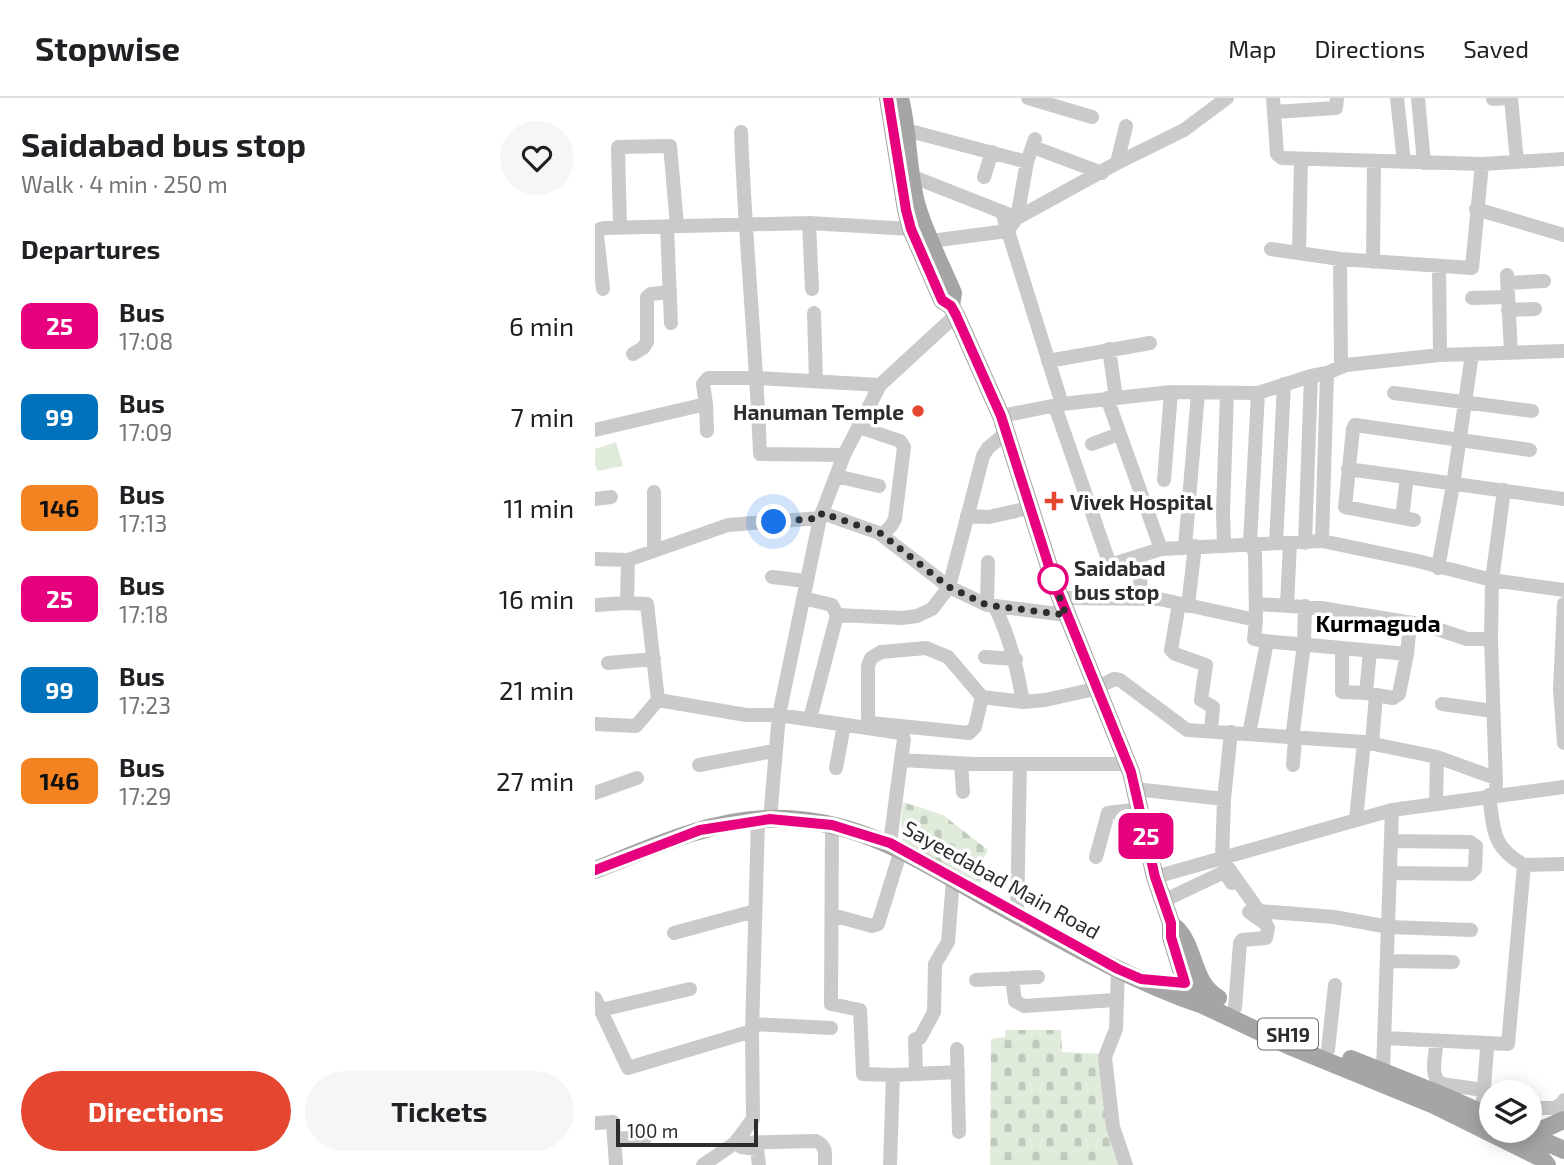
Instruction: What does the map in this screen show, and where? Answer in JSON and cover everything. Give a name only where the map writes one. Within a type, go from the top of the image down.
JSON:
[{"type":"main road","points":[[888,98],[900,130],[918,207],[953,293],[954,310],[1004,425],[1063,606],[1127,764],[1155,877],[1171,923],[1182,934],[1195,992]]},
{"type":"main road","points":[[900,98],[899,177],[911,229],[942,300],[954,310]]},
{"type":"main road","name":"Sayeedabad Main Road","points":[[595,870],[700,830],[764,819],[832,825],[896,846],[1118,969],[1141,979],[1195,992]]},
{"type":"main road","name":"SH19","points":[[1195,992],[1328,1050],[1479,1108]]},
{"type":"main road","name":"SH19","points":[[1195,992],[1292,1047],[1434,1105],[1548,1163]]},
{"type":"main road","points":[[1542,1129],[1564,1120]]},
{"type":"main road","points":[[1542,1141],[1564,1151],[1548,1163]]},
{"type":"street","points":[[1027,98],[1091,117]]},
{"type":"street","points":[[931,241],[1007,231],[1017,218],[1184,130],[1211,104],[1227,98]]},
{"type":"street","points":[[1337,98],[1336,108],[1274,105],[1278,157],[1482,164],[1564,159]]},
{"type":"street","points":[[1397,98],[1404,162]]},
{"type":"street","points":[[1418,98],[1424,163]]},
{"type":"street","points":[[1503,98],[1517,162]]},
{"type":"street","points":[[1117,163],[1126,127]]},
{"type":"street","points":[[900,130],[1027,162]]},
{"type":"street","points":[[741,132],[760,454],[843,455]]},
{"type":"street","points":[[1017,218],[1027,162],[1034,143],[1102,173]]},
{"type":"street","points":[[619,227],[618,147],[670,146],[671,323]]},
{"type":"street","points":[[984,177],[992,152]]},
{"type":"street","points":[[1299,253],[1301,159]]},
{"type":"street","points":[[1373,262],[1374,162]]},
{"type":"street","points":[[1271,249],[1340,259],[1472,268],[1482,164]]},
{"type":"street","points":[[911,176],[1017,218]]},
{"type":"street","points":[[1476,209],[1564,235]]},
{"type":"street","points":[[1002,212],[1048,361],[1058,405],[1110,565],[1161,549],[1322,541],[1492,580],[1564,590]]},
{"type":"street","points":[[603,289],[597,235],[600,229],[809,223],[911,229]]},
{"type":"street","points":[[809,223],[813,289]]},
{"type":"street","points":[[1322,541],[1340,259]]},
{"type":"street","points":[[1439,267],[1440,355]]},
{"type":"street","points":[[1472,298],[1543,281]]},
{"type":"street","points":[[1507,291],[1535,309]]},
{"type":"street","points":[[1507,291],[1511,353]]},
{"type":"street","points":[[633,354],[647,342],[647,296],[670,292]]},
{"type":"street","points":[[703,1165],[732,1145],[753,1119],[754,911],[764,819],[779,715],[821,516],[843,455],[880,385],[954,310]]},
{"type":"street","points":[[814,313],[816,381]]},
{"type":"street","points":[[1048,361],[1150,343]]},
{"type":"street","points":[[1109,349],[1111,398],[1119,434],[1161,549]]},
{"type":"street","points":[[837,615],[902,618],[917,616],[932,609],[949,587],[983,456],[1004,425],[1058,405],[1171,393],[1258,393],[1334,370],[1440,355],[1564,351]]},
{"type":"street","points":[[1438,568],[1472,354]]},
{"type":"street","points":[[1287,605],[1291,543],[1311,376]]},
{"type":"street","points":[[707,431],[703,384],[706,379],[757,378],[880,385]]},
{"type":"street","points":[[1284,384],[1291,543]]},
{"type":"street","points":[[1164,480],[1171,393]]},
{"type":"street","points":[[1198,393],[1190,547],[1184,605],[1171,650],[1175,654],[1206,665],[1201,700],[1213,707],[1211,731]]},
{"type":"street","points":[[1224,545],[1227,393]]},
{"type":"street","points":[[1258,393],[1251,543],[1255,553],[1254,639],[1407,654]]},
{"type":"street","points":[[1394,393],[1532,411]]},
{"type":"street","points":[[595,430],[706,404]]},
{"type":"street","points":[[1407,477],[1408,519],[1345,507],[1355,425],[1530,450]]},
{"type":"street","points":[[859,427],[900,441],[904,446],[895,519],[882,535]]},
{"type":"street","points":[[1092,444],[1119,434]]},
{"type":"street","points":[[1348,468],[1564,499]]},
{"type":"street","points":[[836,476],[879,486]]},
{"type":"street","points":[[1504,490],[1492,580],[1495,778],[1492,795],[1495,837],[1507,856],[1524,865],[1564,864]]},
{"type":"street","points":[[654,492],[655,551]]},
{"type":"street","points":[[595,499],[611,497]]},
{"type":"street","points":[[967,516],[989,517],[1029,508]]},
{"type":"street","points":[[595,558],[628,560],[728,525],[821,516],[882,535],[949,587],[991,606],[1063,606],[1159,599],[1256,620]]},
{"type":"street","points":[[1140,599],[1141,555]]},
{"type":"street","points":[[627,603],[628,560]]},
{"type":"street","points":[[988,562],[991,606],[1008,636],[1016,659],[1023,702]]},
{"type":"street","points":[[772,577],[806,581]]},
{"type":"street","points":[[803,598],[832,605],[837,615],[810,719]]},
{"type":"street","points":[[595,604],[647,604],[658,700],[636,726],[595,724]]},
{"type":"street","points":[[1256,604],[1305,606],[1425,625],[1467,639],[1491,639]]},
{"type":"street","points":[[1564,604],[1564,743]]},
{"type":"street","points":[[1293,765],[1305,606]]},
{"type":"street","points":[[1342,648],[1341,690],[1344,693],[1393,698],[1399,694],[1410,623]]},
{"type":"street","points":[[1249,734],[1267,642]]},
{"type":"street","points":[[902,729],[871,723],[868,719],[868,666],[871,658],[881,652],[926,648],[948,657],[982,697],[1023,702],[1045,700],[1095,689],[1114,679],[1120,680],[1187,730],[1368,743],[1437,757],[1495,778]]},
{"type":"street","points":[[1356,819],[1368,743],[1370,651]]},
{"type":"street","points":[[985,657],[1016,659]]},
{"type":"street","points":[[608,663],[654,659]]},
{"type":"street","points":[[658,700],[746,715],[779,715],[844,724],[969,733],[975,727],[982,697]]},
{"type":"street","points":[[1442,704],[1493,711]]},
{"type":"street","points":[[836,768],[844,724]]},
{"type":"street","points":[[832,915],[872,926],[878,923],[896,846],[904,739],[902,729]]},
{"type":"street","points":[[1231,732],[1224,799],[1222,859],[1259,911],[1334,917],[1389,927],[1471,930]]},
{"type":"street","points":[[699,765],[774,751]]},
{"type":"street","points":[[1436,803],[1437,757]]},
{"type":"street","points":[[901,760],[961,764],[1127,764]]},
{"type":"street","points":[[961,764],[963,792]]},
{"type":"street","points":[[1017,915],[1020,764]]},
{"type":"street","points":[[595,793],[637,778]]},
{"type":"street","points":[[1155,877],[1392,810],[1564,787]]},
{"type":"street","points":[[1135,789],[1224,799]]},
{"type":"street","points":[[1096,857],[1108,813],[1140,809]]},
{"type":"street","points":[[1383,1071],[1392,810]]},
{"type":"street","points":[[832,825],[831,1004],[860,1010],[863,1074],[958,1072]]},
{"type":"street","points":[[1391,873],[1471,874],[1475,869],[1476,846],[1470,842],[1392,841]]},
{"type":"street","points":[[1385,1038],[1508,1044],[1524,865]]},
{"type":"street","points":[[1163,901],[1222,873],[1226,874],[1251,915],[1266,924],[1266,938],[1242,940],[1240,943],[1235,1008]]},
{"type":"street","points":[[916,1074],[915,1039],[920,1038],[934,1012],[935,964],[948,942],[953,879]]},
{"type":"street","points":[[674,933],[754,911]]},
{"type":"street","points":[[1388,961],[1453,962]]},
{"type":"street","points":[[1118,969],[1116,1029],[1105,1054],[1105,1061],[1113,1127],[1126,1165]]},
{"type":"street","points":[[976,980],[1038,977]]},
{"type":"street","points":[[1012,978],[1015,1000],[1024,1006],[1115,1000]]},
{"type":"street","points":[[1328,1050],[1335,985]]},
{"type":"street","points":[[690,989],[598,1004],[628,1068],[752,1028],[831,1028]]},
{"type":"street","points":[[1436,1046],[1434,1076],[1437,1081],[1441,1084],[1479,1089]]},
{"type":"street","points":[[957,1049],[959,1132]]},
{"type":"street","points":[[1485,1080],[1487,1049]]},
{"type":"street","points":[[890,1165],[893,1075]]},
{"type":"street","points":[[1542,1108],[1555,1108],[1564,1100]]},
{"type":"street","points":[[595,1124],[613,1122],[616,1165]]},
{"type":"street","points":[[614,1139],[646,1136]]},
{"type":"street","points":[[732,1145],[816,1141],[825,1149],[825,1165]]},
{"type":"street","points":[[732,1145],[757,1149],[759,1165]]},
{"type":"green space","points":[[616,442],[623,466],[598,471],[595,465],[595,449]]},
{"type":"green space","points":[[903,802],[943,815],[988,850],[976,873],[983,877],[980,884],[903,843]]},
{"type":"green space","points":[[1005,1030],[1061,1030],[1062,1052],[1102,1054],[1123,1165],[990,1165],[991,1039],[1005,1037]]},
{"type":"bus line","name":"25","points":[[595,870],[700,830],[770,819],[832,825],[890,843],[1118,969],[1141,979],[1185,983],[1171,937],[1171,923],[1155,877],[1131,772],[1066,615],[1001,416],[956,315],[951,306],[942,300],[911,229],[899,177],[888,98]]},
{"type":"place","name":"Hanuman Temple","points":[[918,411]]},
{"type":"place","name":"Vivek Hospital","points":[[1054,501]]},
{"type":"place","name":"Saidabad bus stop","points":[[1053,579]]},
{"type":"district","name":"Kurmaguda","points":[[1378,623]]},
{"type":"route","points":[[774,522],[820,518],[822,513],[880,533],[949,587],[995,607],[1066,615],[1053,579]]}]
